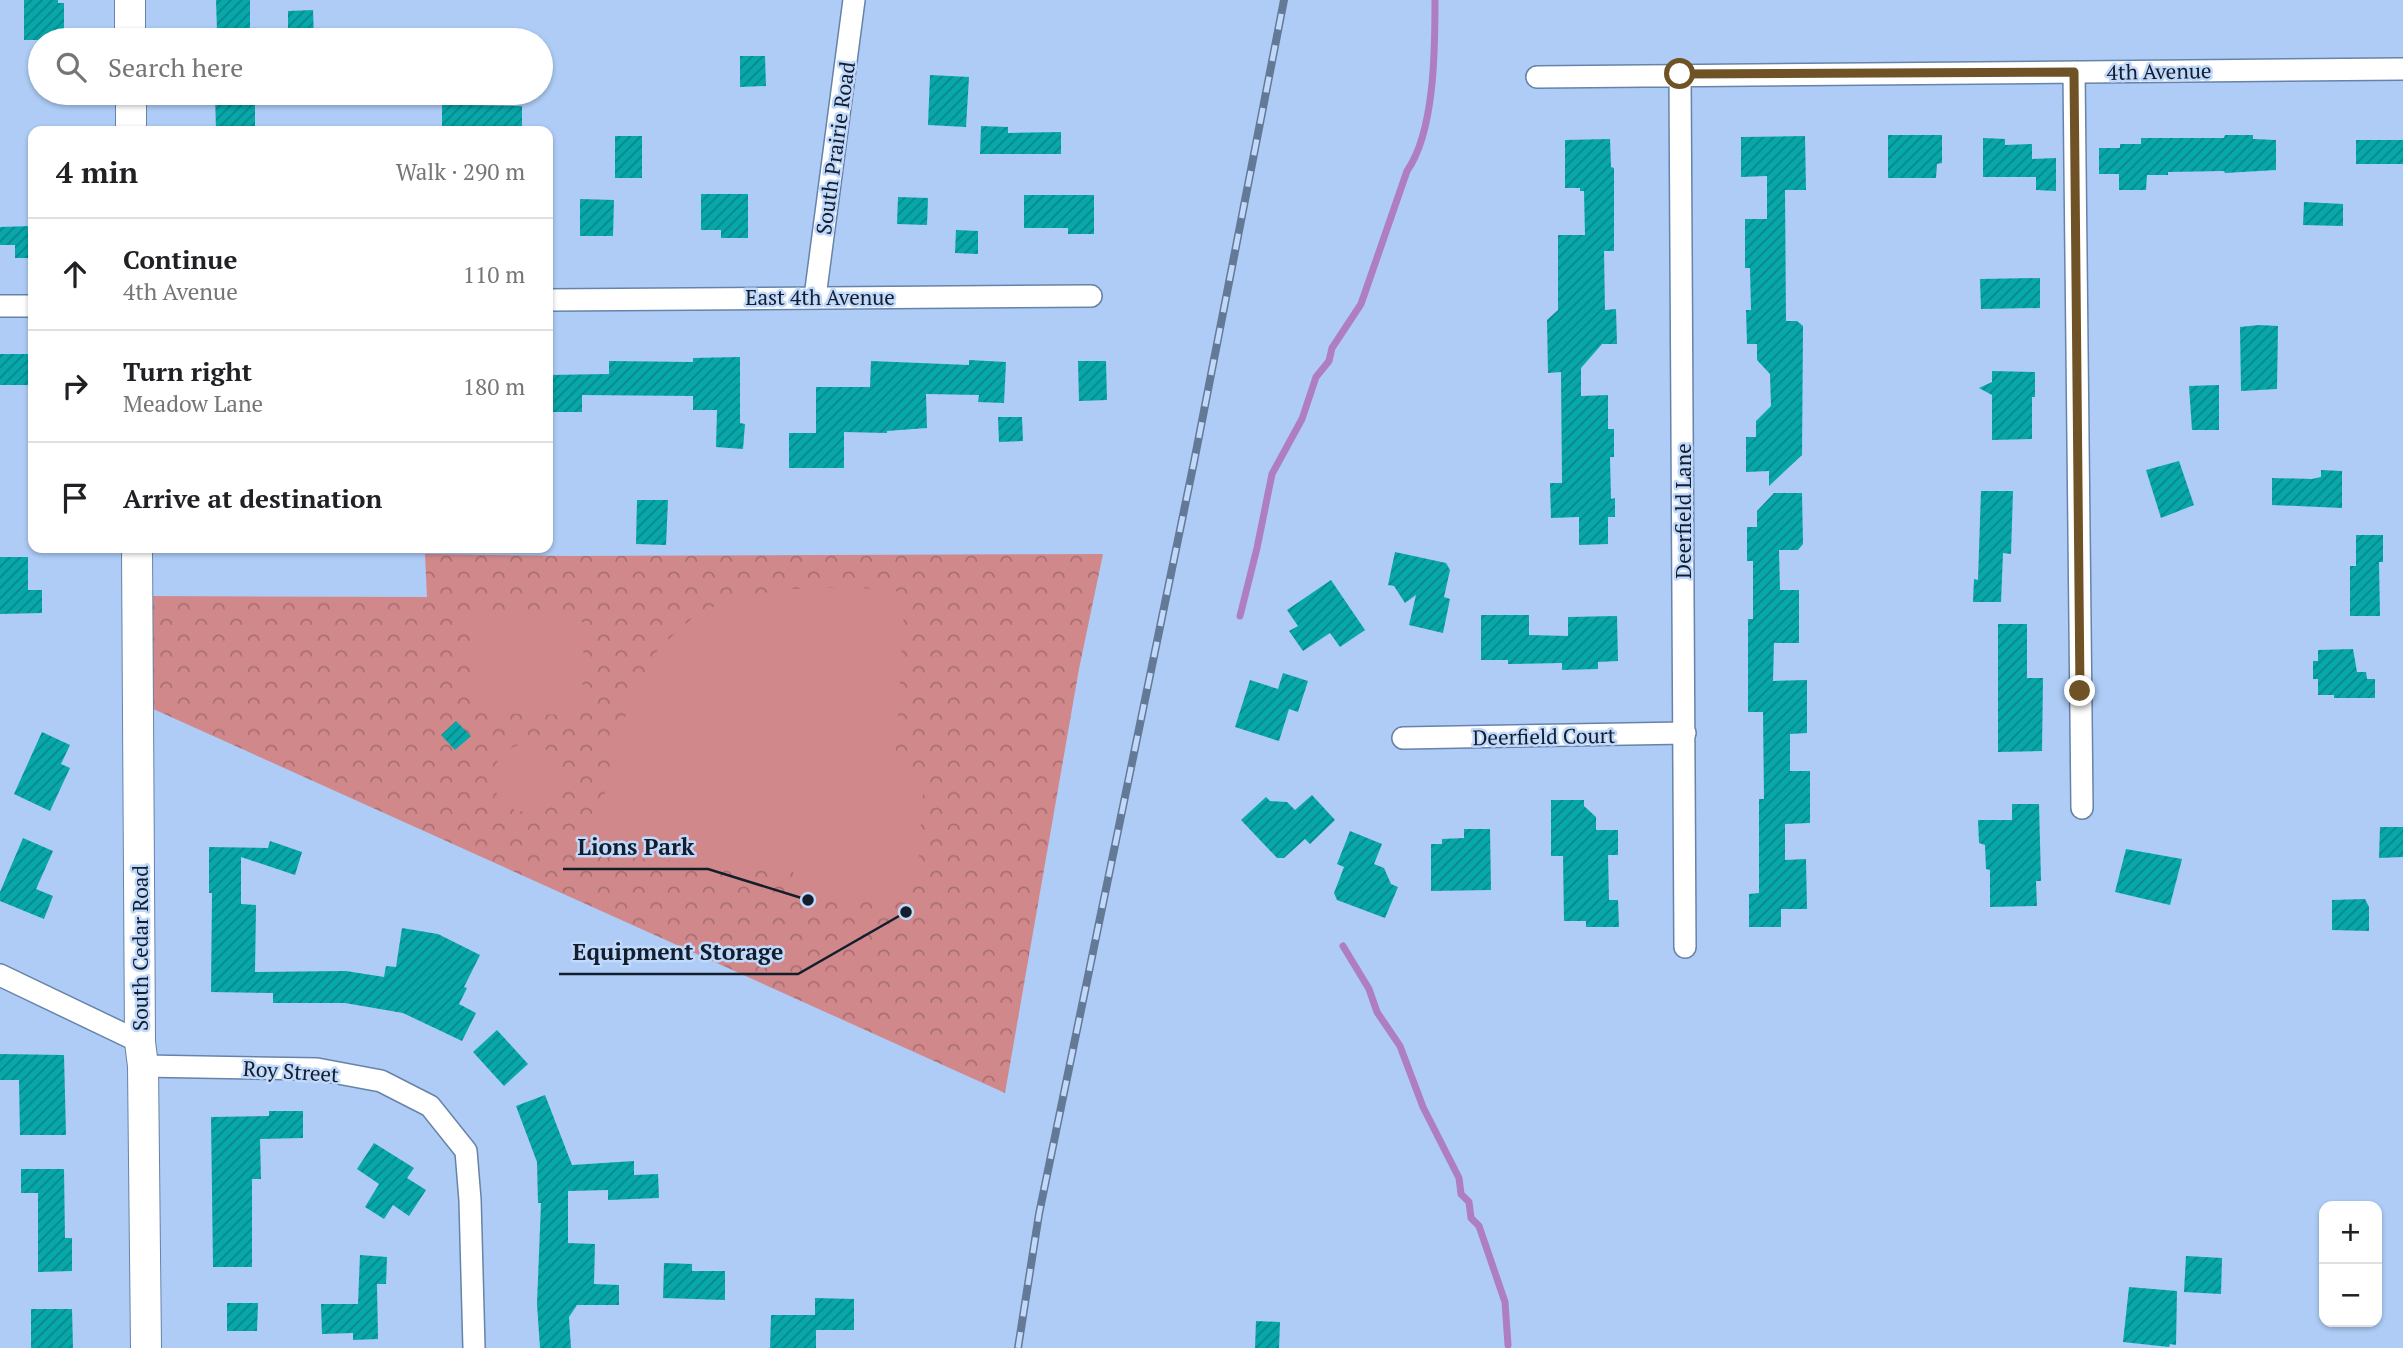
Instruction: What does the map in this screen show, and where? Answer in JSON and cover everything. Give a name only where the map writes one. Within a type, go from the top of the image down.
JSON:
[{"type":"main road","points":[[130,0],[130,28]]},
{"type":"main road","points":[[131,105],[131,126]]},
{"type":"main road","name":"South Cedar Road","points":[[137,553],[146,1348]]},
{"type":"street","name":"South Prairie Road","points":[[815,297],[854,0]]},
{"type":"street","name":"4th Avenue","points":[[1537,77],[2403,69]]},
{"type":"street","points":[[2074,72],[2082,808]]},
{"type":"street","name":"Deerfield Lane","points":[[1680,74],[1685,947]]},
{"type":"street","name":"East 4th Avenue","points":[[553,300],[1091,296]]},
{"type":"street","points":[[0,306],[28,306]]},
{"type":"street","name":"Deerfield Court","points":[[1403,738],[1685,733]]},
{"type":"street","points":[[0,975],[141,1054]]},
{"type":"street","name":"Roy Street","points":[[141,1054],[317,1069],[381,1081],[430,1106],[466,1151],[474,1348]]},
{"type":"green space","points":[[425,554],[1103,554],[1079,669],[1005,1093],[151,708],[149,596],[427,597]]},
{"type":"green space","points":[[851,587],[905,592],[895,768],[924,781],[917,883],[907,898],[790,891],[794,875],[792,867],[592,856],[615,743],[639,681],[659,648],[699,612],[749,595],[793,589]]},
{"type":"green space","points":[[478,618],[578,618],[584,624],[582,708],[576,715],[478,713],[473,707],[473,622]]},
{"type":"green space","points":[[527,744],[540,746],[551,754],[559,765],[559,791],[551,802],[540,810],[527,812],[514,810],[503,802],[495,791],[493,778],[495,765],[503,754],[514,746]]},
{"type":"building","points":[[24,0],[58,0],[58,3],[64,3],[64,28],[28,28],[28,40],[24,40]]},
{"type":"building","points":[[216,0],[250,0],[250,28],[217,28]]},
{"type":"building","points":[[313,10],[314,28],[288,28],[288,11]]},
{"type":"building","points":[[740,56],[765,56],[766,86],[740,87]]},
{"type":"building","points":[[930,75],[969,77],[966,127],[928,125]]},
{"type":"building","points":[[215,105],[255,105],[255,126],[216,126]]},
{"type":"building","points":[[442,105],[522,106],[522,126],[442,126]]},
{"type":"building","points":[[981,126],[1008,127],[1008,133],[1061,132],[1061,154],[980,154]]},
{"type":"building","points":[[1888,135],[1942,135],[1942,163],[1937,164],[1936,178],[1888,178]]},
{"type":"building","points":[[2225,135],[2253,135],[2253,139],[2276,140],[2276,170],[2168,172],[2168,175],[2147,175],[2146,190],[2119,190],[2119,174],[2099,174],[2099,148],[2141,144],[2141,138],[2224,138]]},
{"type":"building","points":[[615,136],[642,136],[642,178],[615,178]]},
{"type":"building","points":[[1805,136],[1806,190],[1785,190],[1786,321],[1797,321],[1803,326],[1802,455],[1769,486],[1769,471],[1746,472],[1746,437],[1756,437],[1756,421],[1771,406],[1770,374],[1757,360],[1757,344],[1747,344],[1746,310],[1751,310],[1750,268],[1745,268],[1745,219],[1767,219],[1767,176],[1741,177],[1741,137]]},
{"type":"building","points":[[1983,138],[2005,139],[2005,145],[2032,144],[2032,159],[2056,158],[2056,191],[2036,190],[2036,177],[1983,177]]},
{"type":"building","points":[[1610,139],[1611,167],[1614,168],[1614,251],[1604,251],[1605,310],[1616,309],[1617,344],[1602,344],[1581,368],[1581,396],[1608,395],[1608,429],[1614,429],[1614,457],[1610,457],[1611,499],[1615,498],[1615,517],[1608,517],[1608,544],[1579,545],[1579,517],[1551,518],[1550,483],[1562,483],[1561,372],[1548,373],[1547,320],[1558,310],[1558,235],[1585,235],[1584,191],[1580,191],[1580,188],[1565,188],[1565,140]]},
{"type":"building","points":[[2356,140],[2403,140],[2403,164],[2356,164]]},
{"type":"building","points":[[701,194],[748,194],[748,238],[721,238],[721,230],[701,230]]},
{"type":"building","points":[[1024,195],[1094,195],[1094,234],[1068,234],[1068,228],[1024,228]]},
{"type":"building","points":[[898,197],[928,198],[927,225],[897,224]]},
{"type":"building","points":[[580,199],[614,200],[613,236],[580,236]]},
{"type":"building","points":[[2304,202],[2343,204],[2343,226],[2303,225]]},
{"type":"building","points":[[28,226],[28,258],[15,258],[15,245],[0,245],[0,227]]},
{"type":"building","points":[[956,230],[978,231],[978,254],[955,253]]},
{"type":"building","points":[[2040,278],[2040,308],[1981,309],[1980,279]]},
{"type":"building","points":[[2278,326],[2277,389],[2241,391],[2240,327]]},
{"type":"building","points":[[0,354],[28,354],[28,385],[0,385]]},
{"type":"building","points":[[740,357],[740,423],[745,424],[743,449],[716,447],[717,410],[693,410],[693,396],[582,395],[582,412],[553,412],[553,375],[609,374],[609,361],[693,362],[693,358]]},
{"type":"building","points":[[969,360],[1006,362],[1004,403],[978,402],[979,395],[926,394],[927,428],[887,433],[844,432],[844,468],[789,468],[789,433],[816,433],[816,387],[870,387],[871,361],[969,365]]},
{"type":"building","points":[[1078,361],[1106,361],[1107,400],[1079,401]]},
{"type":"building","points":[[1992,371],[2035,372],[2032,439],[1992,440],[1992,395],[1979,388],[1992,382]]},
{"type":"building","points":[[2219,385],[2219,430],[2192,430],[2189,386]]},
{"type":"building","points":[[998,417],[1022,417],[1023,441],[999,442]]},
{"type":"building","points":[[2179,461],[2194,505],[2161,518],[2146,470]]},
{"type":"building","points":[[2321,470],[2342,471],[2342,508],[2272,505],[2272,478],[2312,479],[2321,477]]},
{"type":"building","points":[[1981,491],[2013,491],[2011,554],[2003,553],[2001,602],[1973,602],[1974,579],[1978,580]]},
{"type":"building","points":[[1774,493],[1802,493],[1803,544],[1798,550],[1779,550],[1780,590],[1799,590],[1799,643],[1774,643],[1773,681],[1807,680],[1807,733],[1790,734],[1790,771],[1810,771],[1810,823],[1785,824],[1785,860],[1806,859],[1807,909],[1781,909],[1781,927],[1749,927],[1749,894],[1759,893],[1759,799],[1764,799],[1763,712],[1748,712],[1748,619],[1753,619],[1753,561],[1747,561],[1747,527],[1757,527],[1757,511]]},
{"type":"building","points":[[637,500],[668,500],[666,545],[636,544]]},
{"type":"building","points":[[2356,535],[2383,535],[2383,562],[2379,562],[2380,616],[2350,616],[2350,566],[2356,566]]},
{"type":"building","points":[[1395,552],[1446,563],[1450,570],[1444,597],[1450,599],[1443,633],[1409,625],[1416,595],[1405,603],[1394,586],[1388,585]]},
{"type":"building","points":[[0,557],[28,557],[28,590],[42,590],[42,613],[0,614]]},
{"type":"building","points":[[1331,580],[1365,630],[1340,647],[1330,633],[1303,651],[1289,631],[1298,626],[1287,610]]},
{"type":"building","points":[[1481,615],[1529,615],[1529,635],[1568,636],[1568,617],[1617,616],[1618,661],[1598,662],[1598,669],[1562,670],[1562,663],[1508,664],[1508,660],[1481,660]]},
{"type":"building","points":[[1998,624],[2027,624],[2027,678],[2043,678],[2042,751],[1998,752]]},
{"type":"building","points":[[2353,649],[2357,672],[2366,672],[2367,679],[2375,679],[2375,698],[2334,698],[2334,695],[2318,695],[2318,679],[2313,679],[2313,661],[2318,661],[2318,650]]},
{"type":"building","points":[[1283,673],[1308,681],[1298,712],[1289,709],[1279,741],[1235,727],[1250,680],[1278,689]]},
{"type":"building","points":[[456,721],[471,736],[455,750],[441,735]]},
{"type":"building","points":[[42,732],[70,745],[61,764],[70,768],[50,811],[14,794]]},
{"type":"building","points":[[1312,795],[1335,820],[1310,844],[1305,839],[1284,858],[1277,858],[1241,820],[1266,797],[1270,801],[1287,802],[1295,810]]},
{"type":"building","points":[[1551,800],[1584,800],[1584,806],[1596,817],[1596,830],[1618,830],[1618,855],[1608,855],[1609,900],[1618,900],[1619,927],[1586,927],[1586,921],[1564,921],[1563,856],[1551,856]]},
{"type":"building","points":[[2012,804],[2039,804],[2041,881],[2036,881],[2037,906],[1990,907],[1990,870],[1986,869],[1985,845],[1979,843],[1978,820],[2012,820]]},
{"type":"building","points":[[2380,827],[2403,827],[2403,857],[2379,858]]},
{"type":"building","points":[[1464,829],[1490,829],[1491,890],[1431,891],[1431,844],[1442,844],[1442,839],[1464,838]]},
{"type":"building","points":[[1350,831],[1382,844],[1374,864],[1384,868],[1391,884],[1398,887],[1385,918],[1337,900],[1334,893],[1344,867],[1337,864]]},
{"type":"building","points":[[23,838],[53,851],[36,889],[53,896],[44,919],[0,901],[0,892]]},
{"type":"building","points":[[270,841],[302,852],[295,875],[241,857],[241,904],[256,905],[255,972],[346,971],[384,977],[386,966],[396,967],[402,928],[438,934],[480,955],[464,987],[467,988],[459,1004],[476,1013],[462,1041],[403,1013],[345,1003],[273,1003],[273,993],[211,992],[212,893],[209,893],[209,847],[268,848]]},
{"type":"building","points":[[2126,849],[2182,859],[2170,905],[2115,892]]},
{"type":"building","points":[[2365,899],[2369,907],[2369,931],[2332,930],[2332,900]]},
{"type":"building","points":[[497,1030],[528,1064],[504,1086],[473,1052]]},
{"type":"building","points":[[0,1054],[64,1055],[66,1135],[20,1135],[19,1080],[0,1080]]},
{"type":"building","points":[[545,1095],[572,1165],[634,1161],[634,1175],[658,1174],[659,1198],[608,1200],[608,1190],[568,1191],[568,1243],[595,1244],[594,1284],[619,1285],[619,1305],[577,1305],[569,1317],[571,1348],[540,1348],[537,1304],[541,1203],[538,1203],[537,1162],[516,1106]]},
{"type":"building","points":[[269,1111],[303,1111],[303,1138],[260,1139],[261,1179],[252,1179],[252,1267],[213,1267],[211,1117],[269,1116]]},
{"type":"building","points":[[374,1143],[414,1168],[407,1178],[426,1190],[409,1216],[393,1205],[384,1219],[365,1207],[379,1184],[357,1169]]},
{"type":"building","points":[[21,1169],[64,1169],[65,1238],[72,1238],[72,1271],[38,1272],[38,1193],[21,1193]]},
{"type":"building","points":[[360,1255],[387,1257],[386,1284],[377,1284],[378,1339],[353,1340],[353,1333],[322,1334],[321,1304],[358,1304]]},
{"type":"building","points":[[2186,1256],[2222,1258],[2221,1294],[2184,1292]]},
{"type":"building","points":[[664,1263],[692,1264],[692,1271],[725,1271],[725,1300],[663,1298]]},
{"type":"building","points":[[2129,1287],[2177,1291],[2176,1345],[2170,1344],[2169,1347],[2123,1342]]},
{"type":"building","points":[[815,1298],[854,1299],[854,1330],[816,1330],[816,1348],[770,1348],[771,1315],[815,1315]]},
{"type":"building","points":[[227,1303],[258,1303],[257,1331],[227,1331]]},
{"type":"building","points":[[31,1309],[72,1309],[73,1348],[31,1348]]},
{"type":"building","points":[[1256,1321],[1280,1322],[1279,1348],[1255,1348]]},
{"type":"waterway","points":[[1240,616],[1272,474],[1302,419],[1316,377],[1329,361],[1332,348],[1361,304],[1407,171],[1423,134],[1432,88],[1435,0]]},
{"type":"waterway","points":[[1343,946],[1369,989],[1377,1012],[1400,1046],[1423,1107],[1459,1178],[1461,1194],[1469,1202],[1471,1218],[1479,1226],[1505,1302],[1508,1345]]},
{"type":"railway","points":[[1018,1348],[1039,1214],[1194,462],[1284,0]]},
{"type":"place","name":"Lions Park","points":[[808,900]]},
{"type":"place","name":"Equipment Storage","points":[[906,912]]},
{"type":"route","points":[[1680,74],[2074,72],[2080,691]]}]
